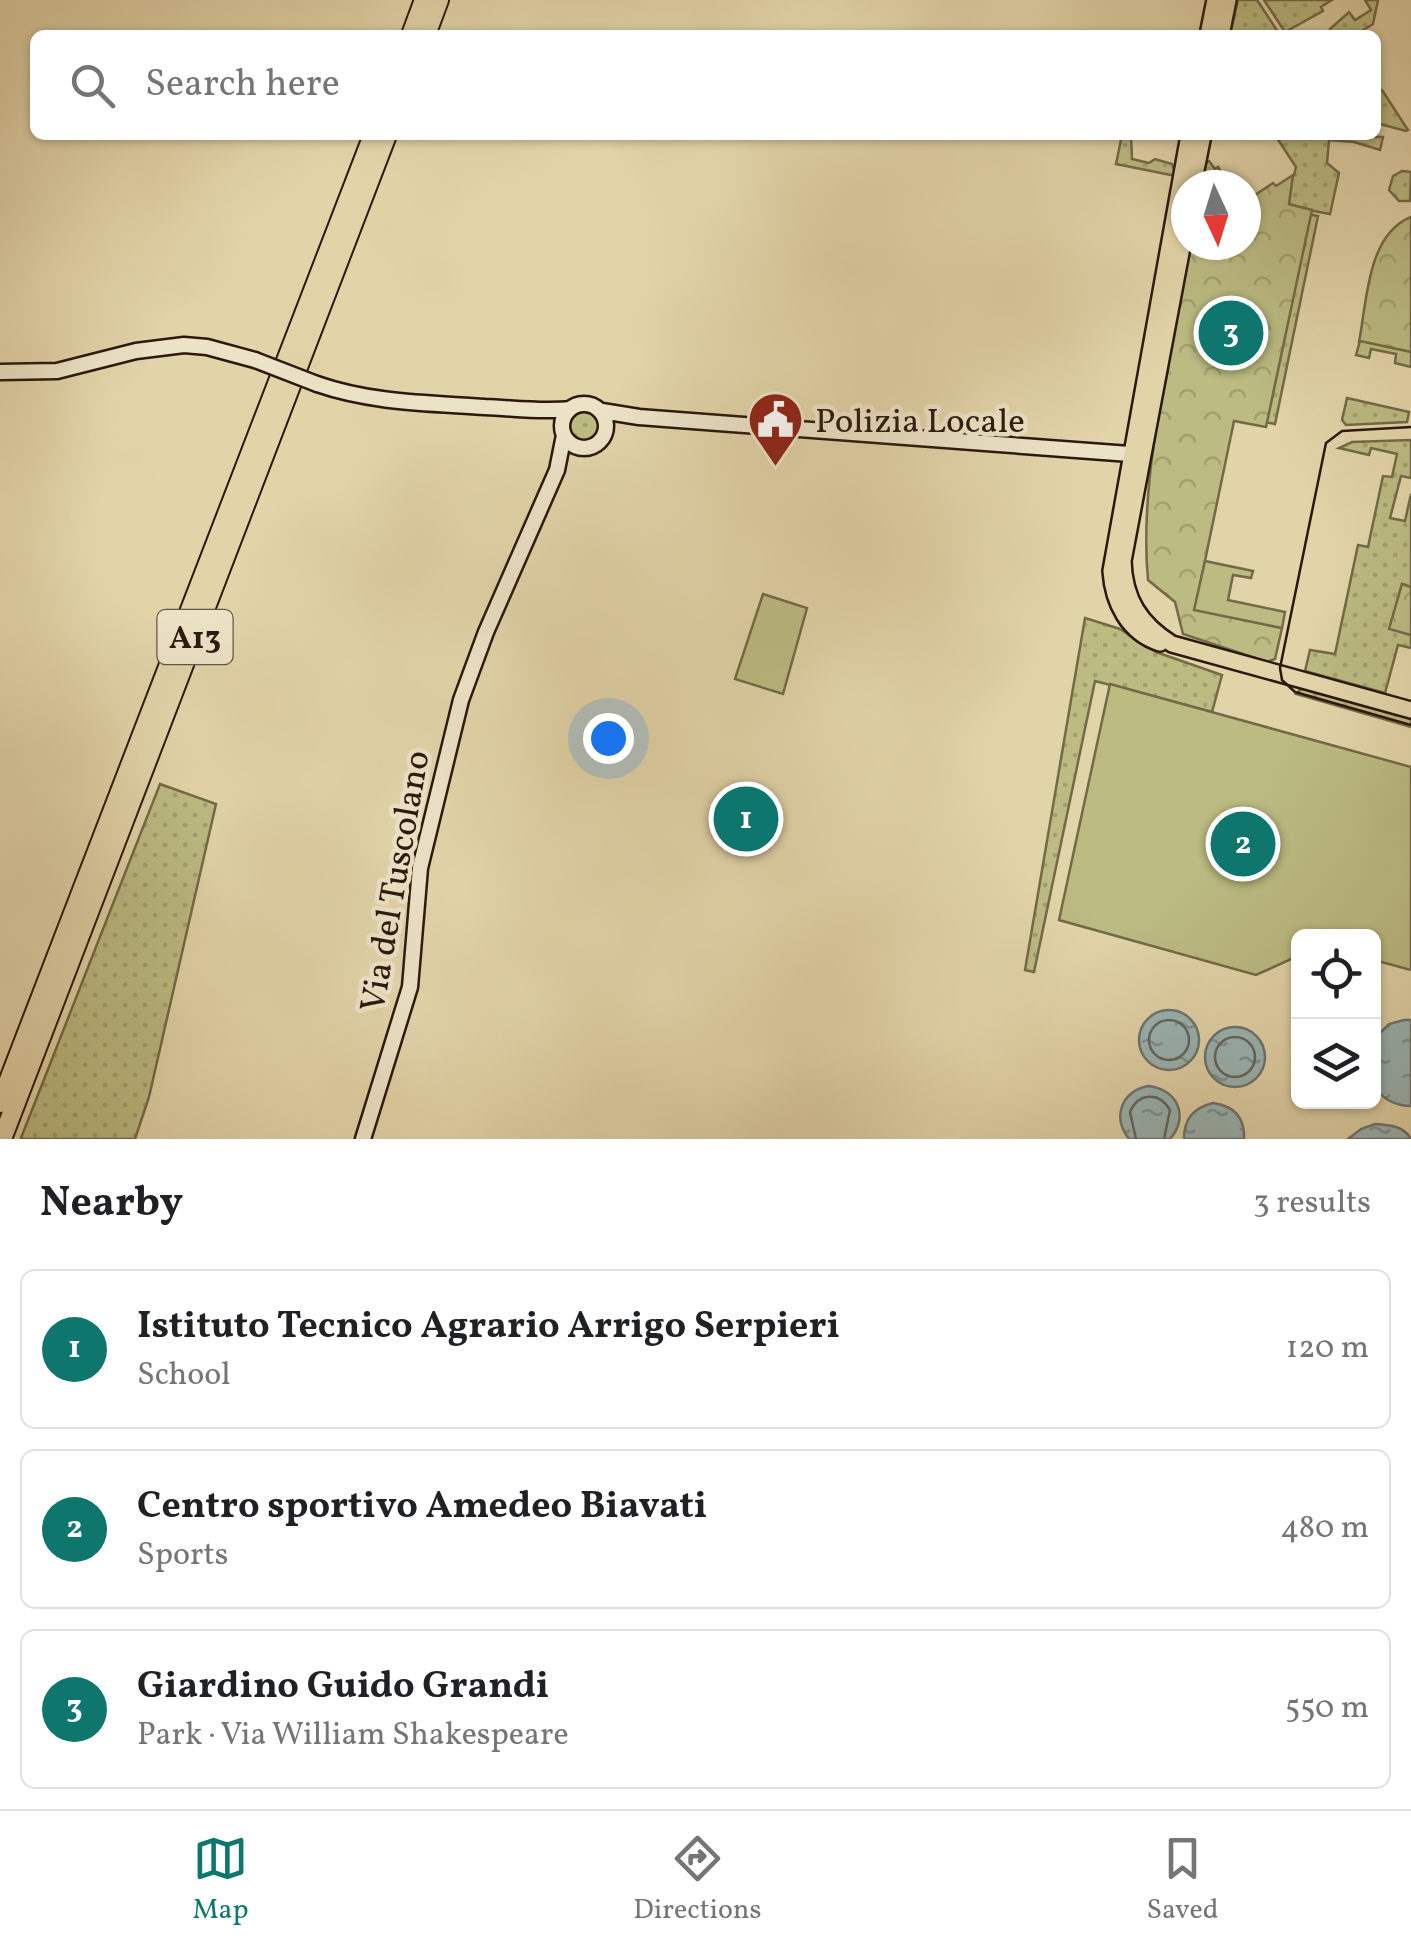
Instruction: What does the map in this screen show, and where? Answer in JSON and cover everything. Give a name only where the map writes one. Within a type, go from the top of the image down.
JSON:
[{"type":"highway","points":[[413,30],[424,0]]},
{"type":"highway","points":[[428,30],[439,0]]},
{"type":"highway","name":"A13","points":[[0,1104],[370,140]]},
{"type":"highway","name":"A13","points":[[2,1139],[386,140]]},
{"type":"main road","points":[[1209,30],[1214,0]]},
{"type":"main road","points":[[1222,30],[1228,0]]},
{"type":"main road","points":[[1138,454],[1188,140]]},
{"type":"main road","points":[[1196,170],[1201,140]]},
{"type":"main road","points":[[1179,260],[1112,560],[1117,602],[1145,637],[1411,710]]},
{"type":"main road","points":[[0,372],[57,371],[136,351],[184,345],[255,360],[372,400],[537,410],[570,409],[586,403],[602,411],[639,417],[1138,454]]},
{"type":"main road","points":[[563,432],[564,416],[570,409]]},
{"type":"main road","points":[[537,410],[552,416],[573,445],[586,448],[621,424],[639,417]]},
{"type":"main road","points":[[602,411],[607,426],[602,440]]},
{"type":"main road","name":"Via del Tuscolano","points":[[363,1139],[410,987],[420,868],[461,700],[486,632],[557,470],[563,432]]},
{"type":"main road","name":"Via del Tuscolano","points":[[557,470],[586,448]]},
{"type":"green space","points":[[1238,0],[1257,0],[1277,30],[1231,30]]},
{"type":"green space","points":[[1264,0],[1332,0],[1321,7],[1323,11],[1284,30]]},
{"type":"green space","points":[[1365,0],[1378,0],[1373,24],[1363,30],[1330,30],[1349,12],[1355,20],[1371,10]]},
{"type":"green space","points":[[1382,90],[1408,130],[1381,124]]},
{"type":"green space","points":[[1383,137],[1380,150],[1354,142],[1329,140]]},
{"type":"green space","points":[[1121,140],[1131,140],[1132,159],[1172,164],[1171,175],[1116,164]]},
{"type":"green space","points":[[1278,140],[1329,140],[1327,163],[1339,173],[1330,214],[1308,210],[1155,448],[1188,260],[1261,260],[1261,216],[1275,188],[1294,175],[1296,167]]},
{"type":"green space","points":[[1209,161],[1220,170],[1204,170]]},
{"type":"green space","points":[[1411,172],[1410,201],[1399,201],[1389,190],[1393,176]]},
{"type":"green space","points":[[1293,175],[1289,204],[1312,210],[1266,427],[1234,421],[1195,609],[1282,628],[1275,659],[1267,662],[1183,634],[1175,602],[1148,580],[1146,540],[1152,456],[1188,260],[1261,260],[1261,191],[1273,183],[1276,186]]},
{"type":"green space","points":[[1308,214],[1318,216],[1275,424],[1215,412]]},
{"type":"green space","points":[[1411,217],[1411,352],[1359,342],[1377,254],[1396,226]]},
{"type":"green space","points":[[1360,341],[1411,352],[1411,367],[1395,363],[1396,354],[1371,349],[1369,358],[1356,355]]},
{"type":"green space","points":[[1347,398],[1409,412],[1407,422],[1346,425],[1342,420]]},
{"type":"green space","points":[[584,409],[595,414],[600,425],[595,436],[584,441],[573,436],[568,425],[573,414]]},
{"type":"green space","points":[[1411,440],[1411,478],[1401,476],[1390,518],[1405,521],[1411,494],[1411,587],[1402,584],[1390,628],[1411,635],[1411,648],[1398,645],[1385,693],[1305,671],[1310,650],[1335,654],[1358,545],[1368,547],[1383,476],[1392,477],[1397,454],[1371,448],[1369,455],[1339,448],[1352,442]]},
{"type":"green space","points":[[1205,561],[1253,571],[1251,578],[1233,575],[1228,600],[1285,612],[1282,628],[1194,610]]},
{"type":"green space","points":[[1402,584],[1411,587],[1411,635],[1389,629]]},
{"type":"green space","points":[[763,594],[807,608],[783,694],[735,679]]},
{"type":"green space","points":[[1085,618],[1120,629],[1156,652],[1222,675],[1212,712],[1095,681],[1034,972],[1025,970]]},
{"type":"green space","points":[[1110,684],[1411,767],[1411,970],[1381,962],[1381,929],[1291,929],[1291,959],[1256,975],[1059,920]]},
{"type":"green space","points":[[1303,687],[1411,717],[1411,727],[1296,694]]},
{"type":"green space","points":[[160,784],[216,804],[149,1097],[135,1139],[21,1138]]},
{"type":"water","points":[[1169,1010],[1191,1018],[1199,1040],[1191,1062],[1169,1070],[1147,1062],[1139,1040],[1147,1018]]},
{"type":"water","points":[[1411,1020],[1411,1106],[1390,1101],[1381,1094],[1381,1032],[1389,1024]]},
{"type":"water","points":[[1235,1027],[1257,1035],[1265,1057],[1257,1079],[1235,1087],[1213,1079],[1205,1057],[1213,1035]]},
{"type":"water","points":[[1148,1086],[1166,1092],[1177,1105],[1179,1121],[1170,1139],[1129,1139],[1124,1131],[1122,1106],[1131,1094]]},
{"type":"water","points":[[1213,1103],[1237,1114],[1244,1139],[1184,1139],[1191,1115]]},
{"type":"water","points":[[1375,1124],[1400,1129],[1411,1139],[1348,1139]]},
{"type":"tram line","points":[[1411,427],[1342,431],[1326,443],[1280,668],[1282,680],[1295,692],[1411,725]]},
{"type":"place","name":"Giardino Guido Grandi","points":[[1231,333]]},
{"type":"place","name":"Polizia Locale","points":[[776,469]]},
{"type":"place","name":"Istituto Tecnico Agrario Arrigo Serpieri","points":[[746,819]]},
{"type":"place","name":"Centro sportivo Amedeo Biavati","points":[[1243,844]]}]
